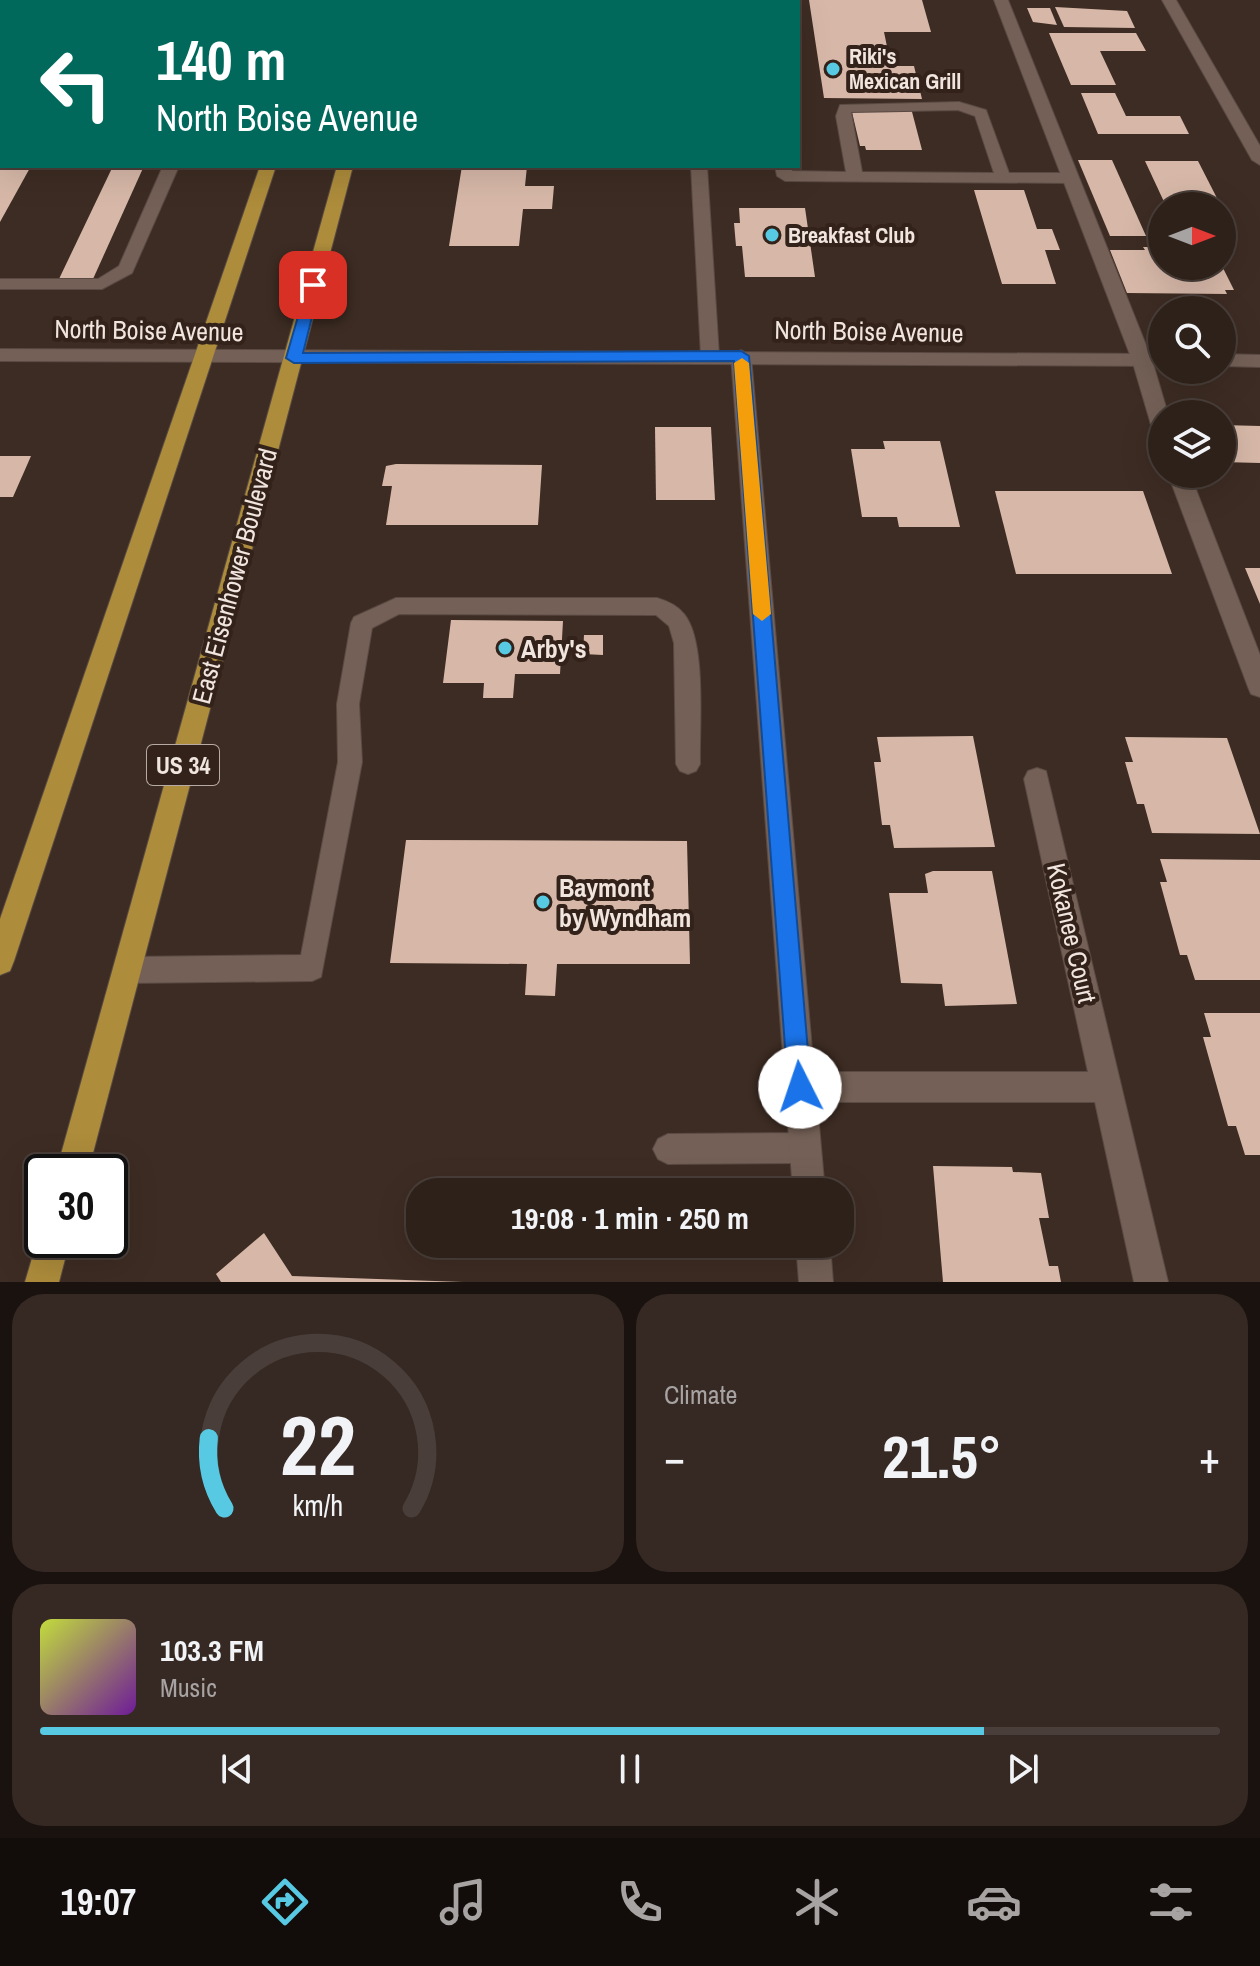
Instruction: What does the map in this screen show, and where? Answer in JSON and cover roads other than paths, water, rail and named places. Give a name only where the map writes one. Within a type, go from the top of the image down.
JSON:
[{"type":"highway","points":[[0,961],[267,168]]},
{"type":"highway","name":"East Eisenhower Boulevard","points":[[77,1154],[344,168]]},
{"type":"highway","points":[[42,1282],[48,1258]]},
{"type":"street","points":[[1001,0],[1071,178],[1148,351]]},
{"type":"street","points":[[1169,0],[1260,160]]},
{"type":"street","name":"North Boise Avenue","points":[[0,355],[1148,360]]},
{"type":"street","points":[[741,356],[808,1178]]},
{"type":"street","points":[[1236,360],[1260,361]]},
{"type":"street","points":[[1184,488],[1260,687]]},
{"type":"street","name":"Kokanee Court","points":[[1037,779],[1151,1282]]},
{"type":"street","points":[[800,1087],[1107,1087]]},
{"type":"street","points":[[814,1258],[816,1282]]},
{"type":"lane","points":[[855,177],[843,116],[845,108],[959,106],[981,113],[1003,178]]},
{"type":"lane","points":[[0,284],[102,284],[126,269],[170,168]]},
{"type":"lane","points":[[699,168],[710,356]]},
{"type":"lane","points":[[783,168],[785,176],[1071,178]]},
{"type":"lane","points":[[127,970],[312,968],[350,762],[348,704],[362,623],[380,611],[396,606],[657,606],[673,613],[681,626],[685,643],[688,764]]},
{"type":"lane","points":[[668,1149],[805,1148]]},
{"type":"place","name":"Riki's Mexican Grill","points":[[833,69]]},
{"type":"place","name":"Breakfast Club","points":[[772,235]]},
{"type":"place","name":"Arby's","points":[[505,648]]},
{"type":"place","name":"Baymont by Wyndham","points":[[543,902]]}]
